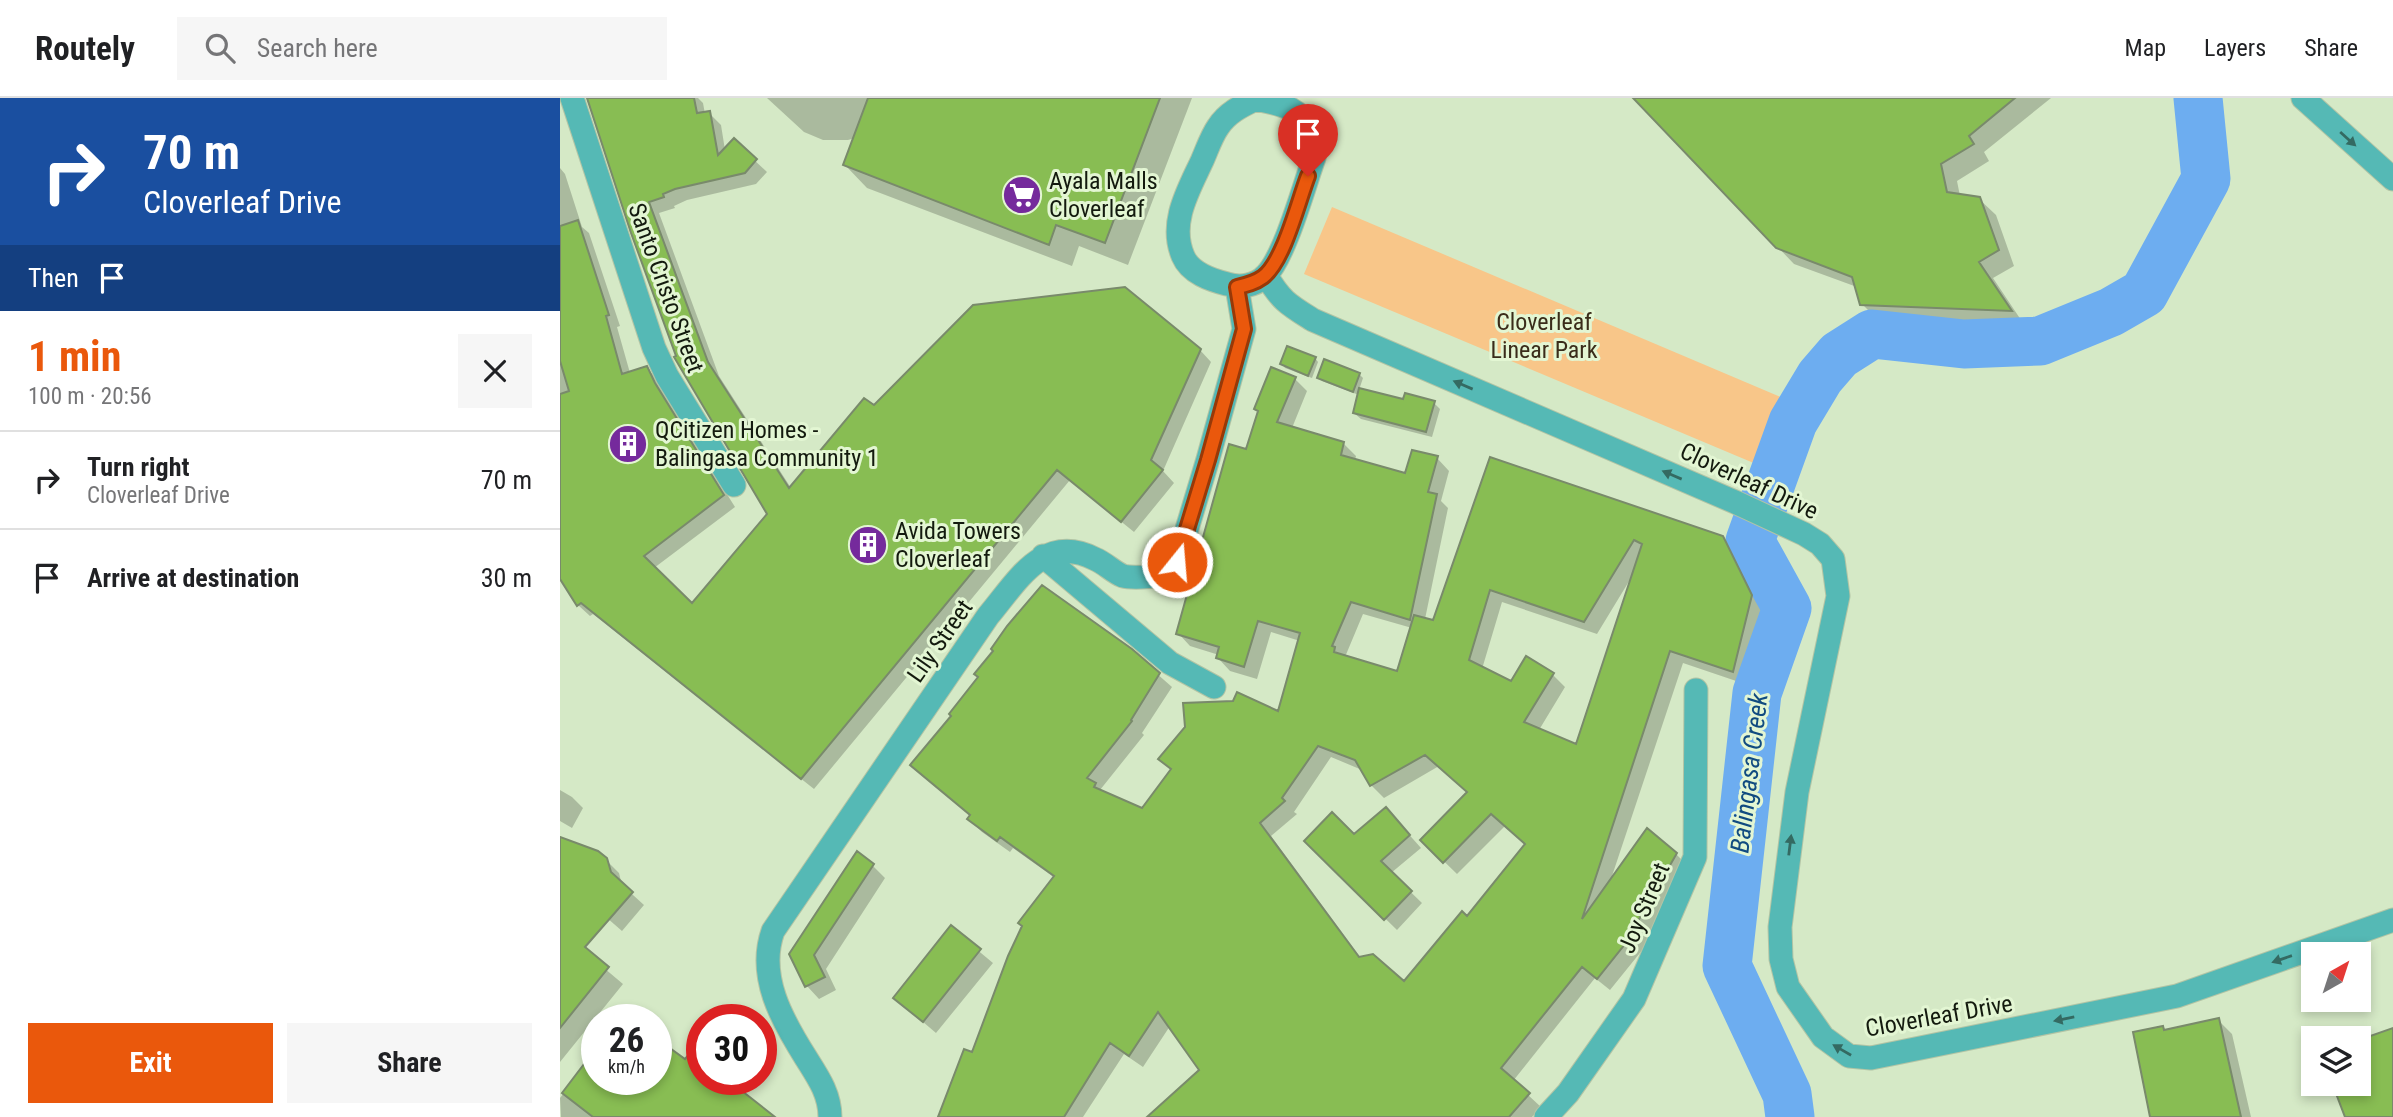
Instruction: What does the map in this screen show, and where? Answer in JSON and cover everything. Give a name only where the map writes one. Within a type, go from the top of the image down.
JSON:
[{"type":"street","name":"Santo Cristo Street","points":[[572,98],[654,348],[667,376],[734,485]]},
{"type":"street","points":[[2303,98],[2393,179]]},
{"type":"street","points":[[1256,99],[1285,102],[1303,117],[1317,144],[1280,254],[1266,275],[1256,282],[1237,287],[1212,280],[1196,271],[1184,258],[1177,233],[1181,206],[1217,127],[1234,110],[1256,99]]},
{"type":"street","name":"Cloverleaf Drive","points":[[1266,275],[1286,304],[1313,320],[1779,522],[1820,544],[1833,559],[1838,596],[1797,792],[1780,927],[1781,959],[1788,987],[1823,1037],[1849,1056],[1871,1058],[2177,996],[2393,920]]},
{"type":"street","points":[[1043,556],[1067,551],[1093,557],[1124,576],[1161,576],[1177,562],[1244,329],[1237,287]]},
{"type":"street","points":[[1043,556],[1170,663],[1214,687]]},
{"type":"street","name":"Lily Street","points":[[830,1117],[830,1102],[822,1084],[790,1033],[770,982],[767,947],[773,931],[988,616],[1028,568],[1043,556]]},
{"type":"street","name":"Joy Street","points":[[1546,1117],[1568,1093],[1634,999],[1695,857],[1696,690]]},
{"type":"green space","name":"Cloverleaf Linear Park","points":[[1332,207],[1783,398],[1756,464],[1304,274]]},
{"type":"building","name":"Avida Towers Cloverleaf","points":[[587,98],[694,98],[697,113],[710,111],[718,155],[734,138],[757,159],[745,173],[675,189],[663,194],[664,197],[649,202],[708,362],[789,488],[864,398],[874,405],[973,305],[1125,287],[1201,349],[1151,460],[1163,470],[1121,522],[1057,470],[801,779],[581,603],[577,606],[560,579],[560,394],[569,391],[560,361],[560,226],[578,220],[609,315],[606,316],[622,374],[647,366],[724,495],[644,556],[692,603],[767,514],[674,357],[676,356],[631,233]]},
{"type":"building","name":"Ayala Malls Cloverleaf","points":[[868,98],[1160,98],[1105,243],[1056,225],[1049,245],[843,165]]},
{"type":"building","points":[[1633,98],[2015,98],[1969,136],[1974,144],[1941,164],[1947,192],[1980,197],[1999,250],[1979,262],[2012,311],[1860,305],[1852,277],[1776,248]]},
{"type":"building","points":[[1287,346],[1316,357],[1308,376],[1280,364]]},
{"type":"building","points":[[1324,359],[1360,373],[1353,392],[1317,378]]},
{"type":"building","points":[[1271,367],[1296,377],[1277,422],[1344,442],[1341,455],[1405,473],[1412,450],[1438,456],[1428,492],[1437,494],[1410,620],[1351,602],[1332,646],[1335,647],[1334,652],[1397,671],[1414,615],[1433,620],[1490,457],[1723,536],[1752,595],[1733,672],[1670,651],[1582,919],[1647,828],[1677,853],[1638,921],[1641,924],[1597,979],[1582,967],[1501,1068],[1530,1093],[1509,1117],[1147,1117],[1199,1070],[1158,1012],[1129,1056],[1110,1043],[1064,1117],[938,1117],[964,1049],[972,1052],[1022,926],[1018,923],[1054,876],[1000,837],[997,841],[967,819],[970,815],[910,765],[951,716],[949,714],[978,677],[974,674],[993,651],[991,649],[1042,585],[1132,649],[1160,673],[1132,721],[1087,778],[1096,783],[1094,787],[1142,808],[1171,769],[1158,759],[1185,727],[1183,703],[1233,701],[1237,692],[1278,711],[1300,633],[1258,621],[1244,667],[1216,658],[1219,647],[1176,634],[1229,444],[1246,449],[1258,411],[1254,409]],"holes":[[[1634,540],[1642,544],[1576,744],[1524,722],[1554,673],[1526,656],[1511,681],[1469,660],[1490,590],[1584,622]],[[1318,746],[1355,760],[1370,786],[1425,755],[1467,792],[1420,840],[1443,863],[1491,814],[1525,844],[1467,916],[1462,911],[1404,981],[1373,954],[1359,957],[1260,823],[1285,801],[1282,798]]]},
{"type":"building","points":[[1359,388],[1403,399],[1405,393],[1435,401],[1426,432],[1353,413]]},
{"type":"building","points":[[1386,807],[1410,835],[1381,861],[1412,891],[1384,920],[1304,841],[1332,812],[1354,834]]},
{"type":"building","points":[[560,837],[598,851],[607,858],[611,872],[633,892],[585,947],[609,967],[560,1028]]},
{"type":"building","points":[[857,851],[874,864],[814,955],[825,977],[805,987],[789,954]]},
{"type":"building","points":[[951,925],[981,949],[923,1022],[893,998]]},
{"type":"building","points":[[2219,1018],[2241,1117],[2150,1117],[2133,1032],[2163,1026],[2164,1030]]},
{"type":"building","points":[[2393,1028],[2393,1117],[2345,1117],[2337,1096],[2371,1096],[2371,1036]]},
{"type":"building","points":[[672,1050],[685,1059],[686,1095],[747,1095],[775,1117],[593,1117],[562,1093],[581,1068],[581,1095],[672,1095]]},
{"type":"waterway","name":"Balingasa Creek","points":[[1790,1117],[1787,1094],[1727,966],[1757,693],[1787,608],[1750,541],[1793,422],[1820,377],[1839,355],[1872,334],[1964,344],[2040,341],[2111,312],[2144,293],[2206,179],[2198,98]]},
{"type":"place","name":"Ayala Malls Cloverleaf","points":[[1022,195]]},
{"type":"place","name":"QCitizen Homes - Balingasa Community 1","points":[[628,444]]},
{"type":"place","name":"Avida Towers Cloverleaf","points":[[868,545]]},
{"type":"route","points":[[1177,562],[1244,329],[1237,287],[1256,282],[1266,275],[1280,254],[1308,176]]}]
